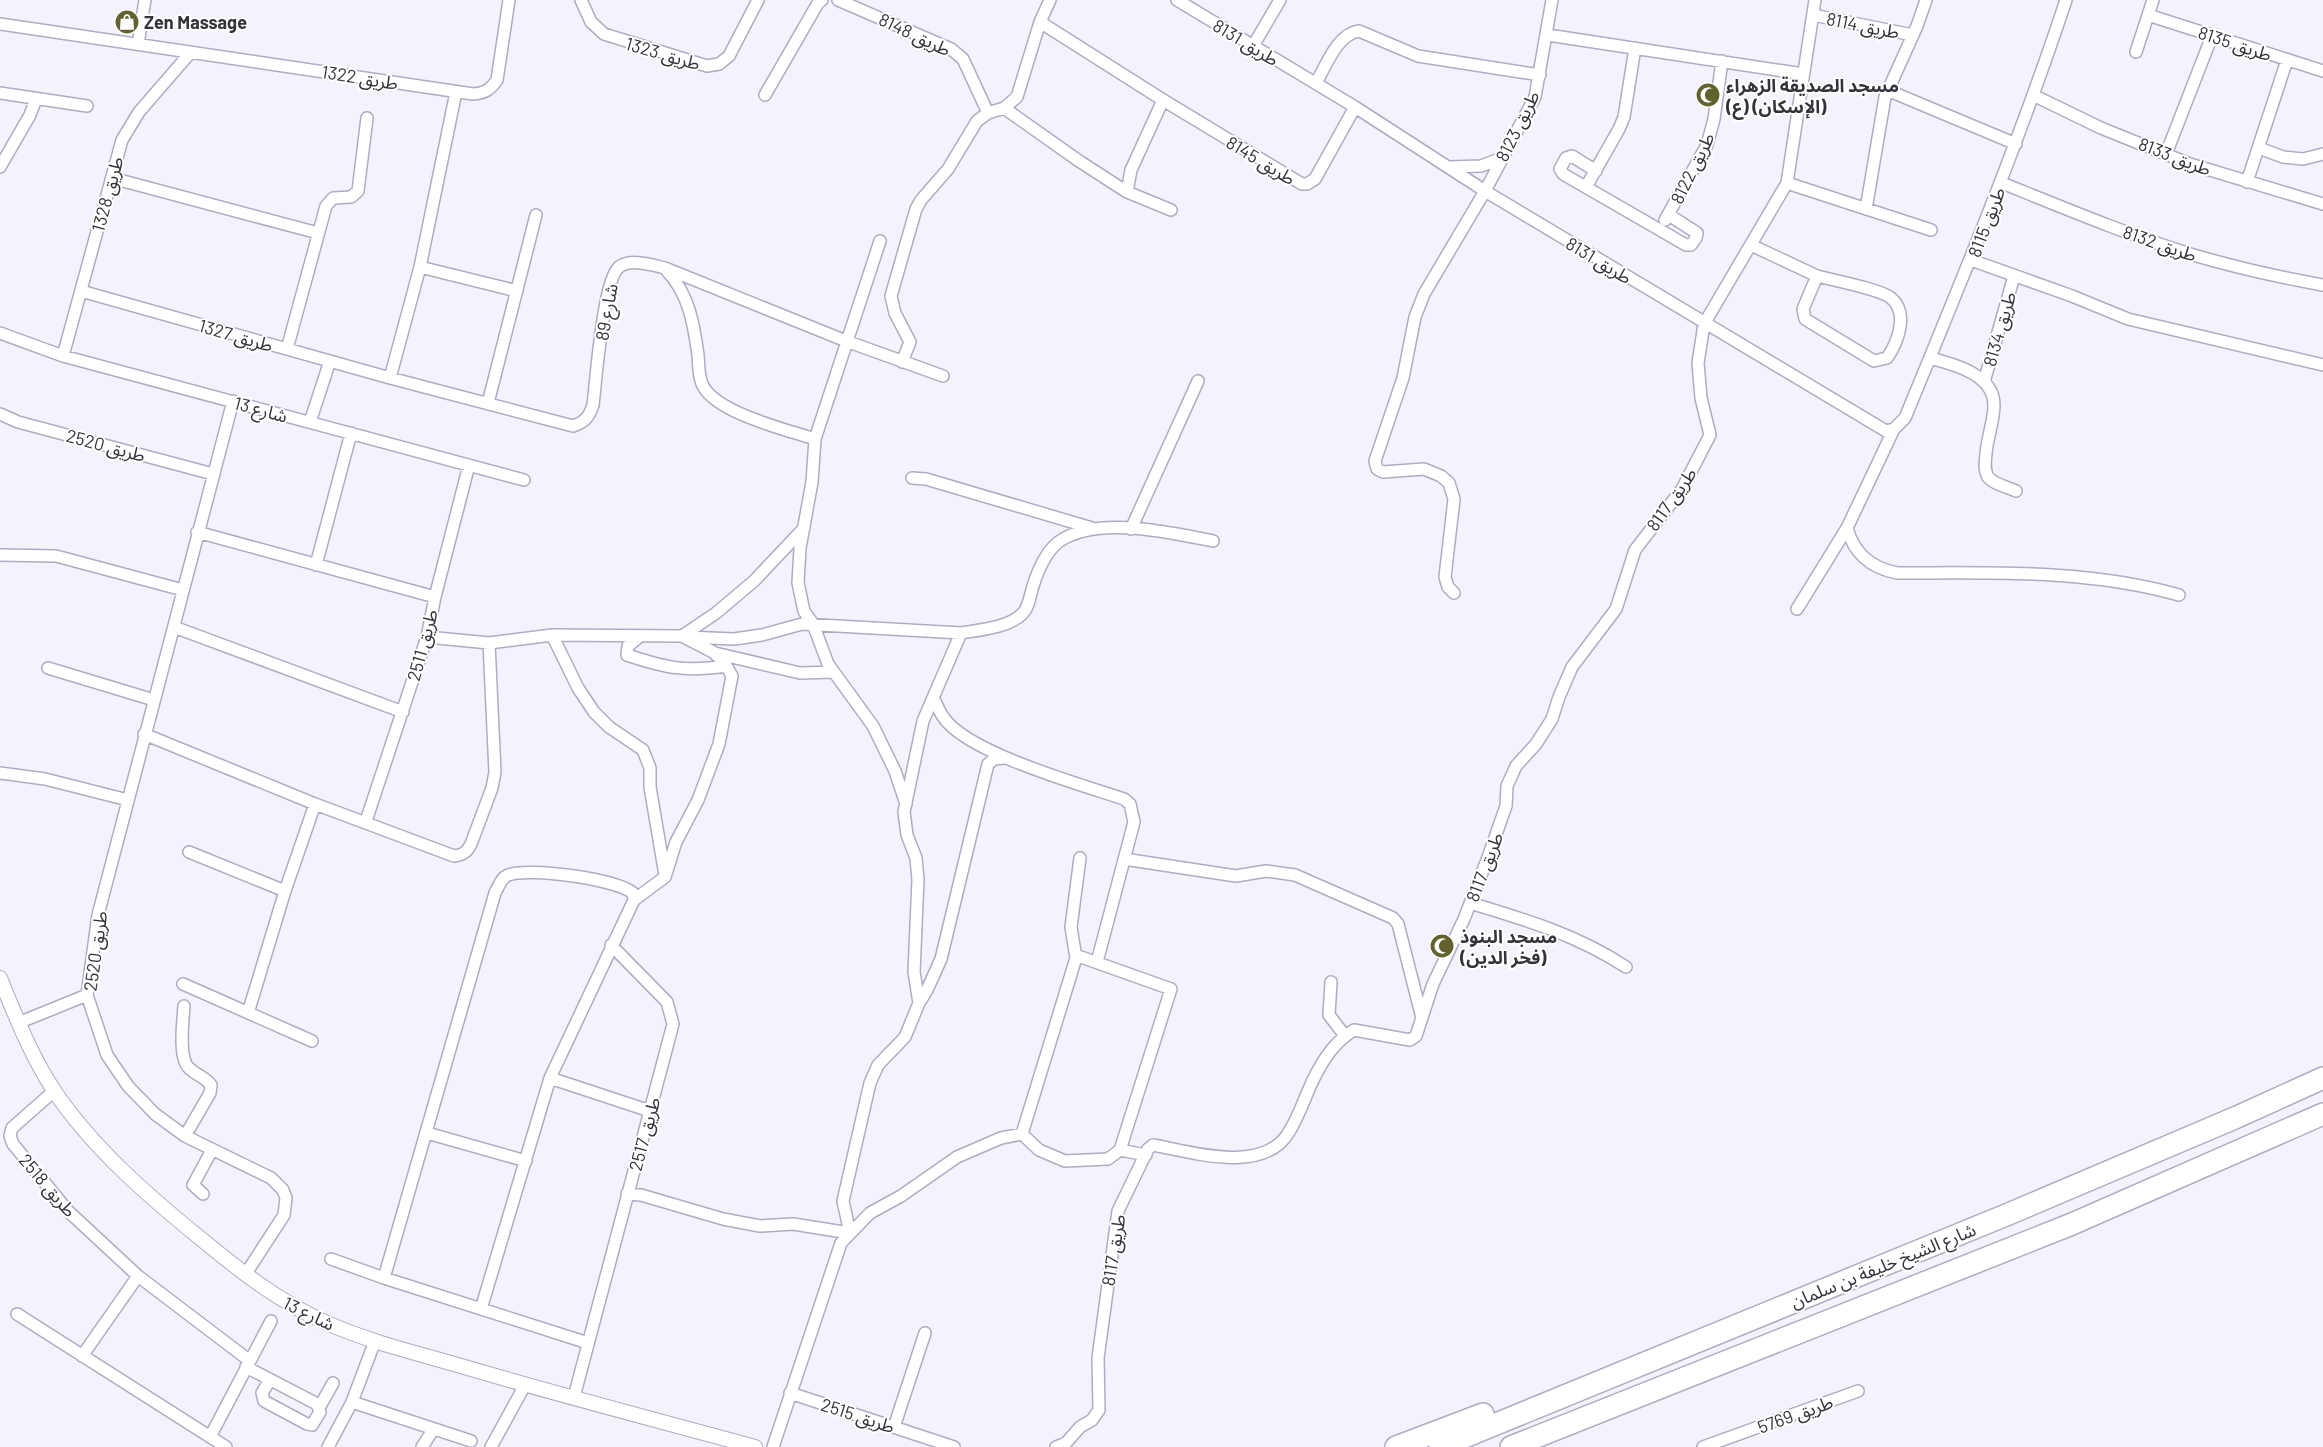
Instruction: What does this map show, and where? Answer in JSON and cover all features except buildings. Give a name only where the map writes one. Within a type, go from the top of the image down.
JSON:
[{"type":"highway","name":"شارع الشيخ خليفة بن سلمان","points":[[1440,1447],[2022,1208],[2237,1118],[2323,1078]]},
{"type":"highway","name":"شارع الشيخ خليفة بن سلمان","points":[[1511,1447],[2063,1228],[2323,1114]]},
{"type":"highway","points":[[1396,1447],[1616,1364],[1715,1334]]},
{"type":"street","points":[[138,44],[145,0]]},
{"type":"street","name":"طريق 1322","points":[[0,24],[456,92],[483,93],[491,88],[497,80],[508,0]]},
{"type":"street","name":"طريق 1323","points":[[581,0],[591,22],[604,34],[620,41],[707,66],[719,64],[729,56],[758,0]]},
{"type":"street","points":[[765,95],[818,3],[822,0]]},
{"type":"street","name":"طريق 8148","points":[[838,0],[936,41],[957,54],[963,59],[974,78],[988,113]]},
{"type":"street","points":[[902,362],[910,342],[895,313],[891,296],[916,209],[921,200],[948,169],[977,121],[988,113],[1004,108],[1013,101],[1020,91],[1040,22],[1050,0]]},
{"type":"street","name":"طريق 8131","points":[[1177,0],[1316,83],[1485,191],[1704,324],[1890,430]]},
{"type":"street","points":[[1254,46],[1280,0]]},
{"type":"street","name":"طريق 8123","points":[[1454,593],[1448,587],[1445,578],[1454,499],[1448,483],[1442,476],[1424,470],[1383,472],[1377,469],[1375,461],[1403,378],[1415,317],[1424,294],[1485,191],[1535,97],[1548,34],[1552,0]]},
{"type":"street","name":"طريق 8117","points":[[1344,1036],[1354,1030],[1410,1040],[1416,1036],[1433,984],[1470,903],[1498,832],[1506,806],[1507,786],[1516,766],[1536,744],[1552,719],[1572,667],[1616,609],[1635,550],[1682,490],[1710,435],[1701,398],[1698,363],[1704,324],[1787,183],[1815,0]]},
{"type":"street","name":"طريق 8114","points":[[1866,209],[1887,90],[1913,35],[1926,0]]},
{"type":"street","name":"طريق 8115","points":[[1797,609],[1847,528],[1890,430],[1905,418],[2002,183],[2066,0]]},
{"type":"street","points":[[2136,52],[2153,0]]},
{"type":"street","name":"طريق 8114","points":[[1812,15],[1913,35]]},
{"type":"street","name":"طريق 8135","points":[[2148,15],[2323,71]]},
{"type":"street","name":"طريق 8145","points":[[1040,22],[1298,182],[1307,184],[1315,179],[1355,107]]},
{"type":"street","points":[[1316,83],[1343,38],[1359,31],[1418,56],[1540,75]]},
{"type":"street","points":[[1548,34],[1803,74]]},
{"type":"street","points":[[2166,154],[2212,36]]},
{"type":"street","points":[[1586,187],[1620,129],[1624,117],[1635,48]]},
{"type":"street","name":"طريق 1328","points":[[63,356],[122,140],[130,126],[191,52]]},
{"type":"street","points":[[2247,182],[2287,60]]},
{"type":"street","name":"طريق 8122","points":[[1661,228],[1701,157],[1712,132],[1722,62]]},
{"type":"street","points":[[1887,90],[2016,144]]},
{"type":"street","points":[[390,378],[420,267],[456,92]]},
{"type":"street","points":[[0,93],[87,106]]},
{"type":"street","name":"طريق 8133","points":[[2033,95],[2102,128],[2166,154],[2247,182],[2323,204]]},
{"type":"street","points":[[0,167],[30,114],[36,99]]},
{"type":"street","points":[[1127,192],[1131,170],[1163,100]]},
{"type":"street","points":[[1004,108],[1127,192],[1171,210]]},
{"type":"street","points":[[287,349],[328,202],[338,197],[351,197],[358,191],[367,118]]},
{"type":"street","points":[[2258,148],[2283,157],[2303,159],[2323,154]]},
{"type":"street","name":"طريق 8122","points":[[1596,172],[1572,156],[1566,158],[1561,167],[1561,172],[1586,187],[1661,228],[1686,245],[1691,245],[1696,238],[1696,231],[1669,215]]},
{"type":"street","points":[[1447,166],[1481,166],[1502,158]]},
{"type":"street","points":[[112,178],[318,233]]},
{"type":"street","points":[[1787,183],[1931,230]]},
{"type":"street","name":"طريق 8132","points":[[2002,183],[2119,230],[2192,254],[2266,274],[2323,285]]},
{"type":"street","points":[[488,403],[536,215]]},
{"type":"street","points":[[880,241],[815,439],[812,482],[804,528],[798,583],[804,611],[813,624],[828,664],[872,726],[895,771],[906,804]]},
{"type":"street","points":[[1751,245],[1817,276],[1884,293],[1896,304],[1900,312],[1899,331],[1896,342],[1887,358],[1874,361],[1805,319],[1802,309],[1817,276]]},
{"type":"street","points":[[1971,260],[2072,296],[2128,319],[2323,365]]},
{"type":"street","name":"شارع 89","points":[[592,405],[606,303],[613,276],[620,266],[630,264],[644,263],[664,268],[846,341],[943,376]]},
{"type":"street","points":[[420,267],[517,291]]},
{"type":"street","points":[[664,268],[679,283],[686,302],[694,327],[703,387],[717,400],[749,418],[815,439]]},
{"type":"street","name":"طريق 8134","points":[[1984,382],[2014,276]]},
{"type":"street","name":"طريق 1327","points":[[81,291],[390,378],[573,426],[583,423],[590,415],[592,405]]},
{"type":"street","name":"شارع 13","points":[[0,334],[63,356],[524,480]]},
{"type":"street","points":[[1930,358],[1956,365],[1984,382],[1992,393],[1994,405],[1984,465],[1986,472],[1992,480],[2016,490]]},
{"type":"street","points":[[310,422],[330,361]]},
{"type":"street","points":[[1131,529],[1198,380]]},
{"type":"street","name":"طريق 2520","points":[[233,401],[212,474],[174,627],[144,734],[98,915],[87,995],[107,1055],[128,1086],[155,1114],[185,1136],[271,1178],[283,1190],[286,1198],[284,1215],[245,1274]]},
{"type":"street","name":"طريق 2520","points":[[0,414],[18,422],[212,474]]},
{"type":"street","points":[[316,565],[351,433]]},
{"type":"street","name":"طريق 2511","points":[[366,822],[427,636],[435,597],[469,465]]},
{"type":"street","points":[[912,478],[926,479],[1029,508],[1096,530]]},
{"type":"street","points":[[682,636],[716,613],[754,581],[804,528]]},
{"type":"street","points":[[1847,528],[1851,541],[1860,555],[1884,570],[1897,573],[1978,573],[2120,581],[2179,595]]},
{"type":"street","points":[[427,636],[489,643],[552,635],[682,636],[734,640],[762,635],[802,624],[961,633],[981,630],[1015,620],[1024,613],[1041,565],[1052,549],[1062,539],[1080,532],[1131,529],[1213,541]]},
{"type":"street","points":[[197,532],[435,597]]},
{"type":"street","points":[[0,555],[56,556],[182,590]]},
{"type":"street","points":[[174,627],[402,712]]},
{"type":"street","points":[[919,1003],[914,972],[918,932],[918,880],[916,858],[907,835],[904,812],[923,721],[961,633]]},
{"type":"street","points":[[552,635],[578,688],[594,712],[609,727],[642,750],[650,768],[650,787],[665,877]]},
{"type":"street","points":[[640,636],[628,646],[627,655],[659,666],[686,671],[726,666]]},
{"type":"street","points":[[682,636],[713,652],[800,673],[834,672]]},
{"type":"street","points":[[144,734],[315,804],[454,856],[462,855],[468,850],[492,788],[495,772],[489,643]]},
{"type":"street","points":[[481,1309],[550,1078],[611,945],[634,900],[665,877],[676,842],[698,800],[718,744],[732,676],[726,666],[713,652]]},
{"type":"street","points":[[48,668],[154,700]]},
{"type":"street","points":[[933,698],[944,719],[956,731],[1005,758],[1124,799],[1130,804],[1134,822],[1097,962]]},
{"type":"street","points":[[850,1233],[843,1201],[870,1084],[878,1065],[905,1037],[919,1003],[941,959],[988,764],[994,759],[1005,758]]},
{"type":"street","points":[[0,773],[45,779],[128,800]]},
{"type":"street","points":[[248,1013],[285,891],[315,804]]},
{"type":"street","points":[[189,852],[285,891]]},
{"type":"street","points":[[1022,1134],[1076,958],[1071,927],[1080,858]]},
{"type":"street","points":[[1124,859],[1236,876],[1266,871],[1295,875],[1393,918],[1398,924],[1422,1018]]},
{"type":"street","points":[[384,1278],[495,893],[502,880],[513,874],[552,873],[618,884],[633,893],[634,900]]},
{"type":"street","points":[[1470,903],[1565,933],[1599,949],[1626,967]]},
{"type":"street","name":"طريق 2517","points":[[574,1397],[671,1036],[671,1013],[659,993],[611,945]]},
{"type":"street","points":[[1022,1134],[1039,1150],[1065,1160],[1108,1159],[1120,1150],[1171,989],[1081,956],[1076,958]]},
{"type":"street","name":"شارع 13","points":[[0,978],[18,1023],[54,1091],[96,1142],[166,1211],[282,1301],[328,1324],[375,1341],[525,1385],[755,1447]]},
{"type":"street","points":[[1120,1150],[1146,1155],[1148,1149],[1153,1145],[1218,1158],[1234,1158],[1276,1148],[1289,1133],[1324,1058],[1344,1036],[1329,1015],[1331,982]]},
{"type":"street","points":[[183,984],[312,1040]]},
{"type":"street","points":[[18,1023],[87,995]]},
{"type":"street","points":[[184,1006],[183,1056],[190,1069],[207,1079],[211,1085],[210,1093],[185,1136]]},
{"type":"street","points":[[550,1078],[650,1112]]},
{"type":"street","name":"طريق 2518","points":[[54,1091],[12,1128],[10,1136],[13,1144],[68,1211],[138,1276],[248,1364],[270,1380],[317,1404],[320,1408]]},
{"type":"street","points":[[427,1133],[526,1162]]},
{"type":"street","points":[[773,1447],[841,1243],[870,1213],[901,1196],[957,1157],[1001,1138],[1022,1134]]},
{"type":"street","points":[[203,1194],[193,1185],[212,1150]]},
{"type":"street","name":"طريق 8117","points":[[1056,1447],[1066,1443],[1080,1427],[1092,1420],[1100,1410],[1098,1358],[1118,1211],[1146,1155]]},
{"type":"street","points":[[628,1194],[641,1195],[722,1219],[751,1224],[793,1224],[850,1233]]},
{"type":"street","points":[[331,1259],[384,1278],[588,1343]]},
{"type":"street","points":[[82,1356],[138,1276]]},
{"type":"street","points":[[17,1314],[226,1447]]},
{"type":"street","points":[[210,1437],[271,1322]]},
{"type":"street","points":[[894,1427],[925,1333]]},
{"type":"street","points":[[328,1447],[352,1402],[375,1341]]},
{"type":"street","points":[[270,1380],[262,1394],[264,1401],[312,1425],[316,1422],[320,1408],[333,1383]]},
{"type":"street","points":[[492,1447],[525,1385]]},
{"type":"street","name":"طريق 5769","points":[[1704,1447],[1858,1391]]},
{"type":"street","name":"طريق 2515","points":[[790,1393],[954,1447]]},
{"type":"street","points":[[352,1402],[471,1441]]},
{"type":"street","points":[[422,1447],[433,1430]]},
{"type":"place","name":"Zen Massage","points":[[127,22]]},
{"type":"place","name":"مسجد الصديقة الزهراء (ع) (الإسكان)","points":[[1708,95]]},
{"type":"place","name":"مسجد البنوذ (فخر الدين)","points":[[1442,946]]}]
